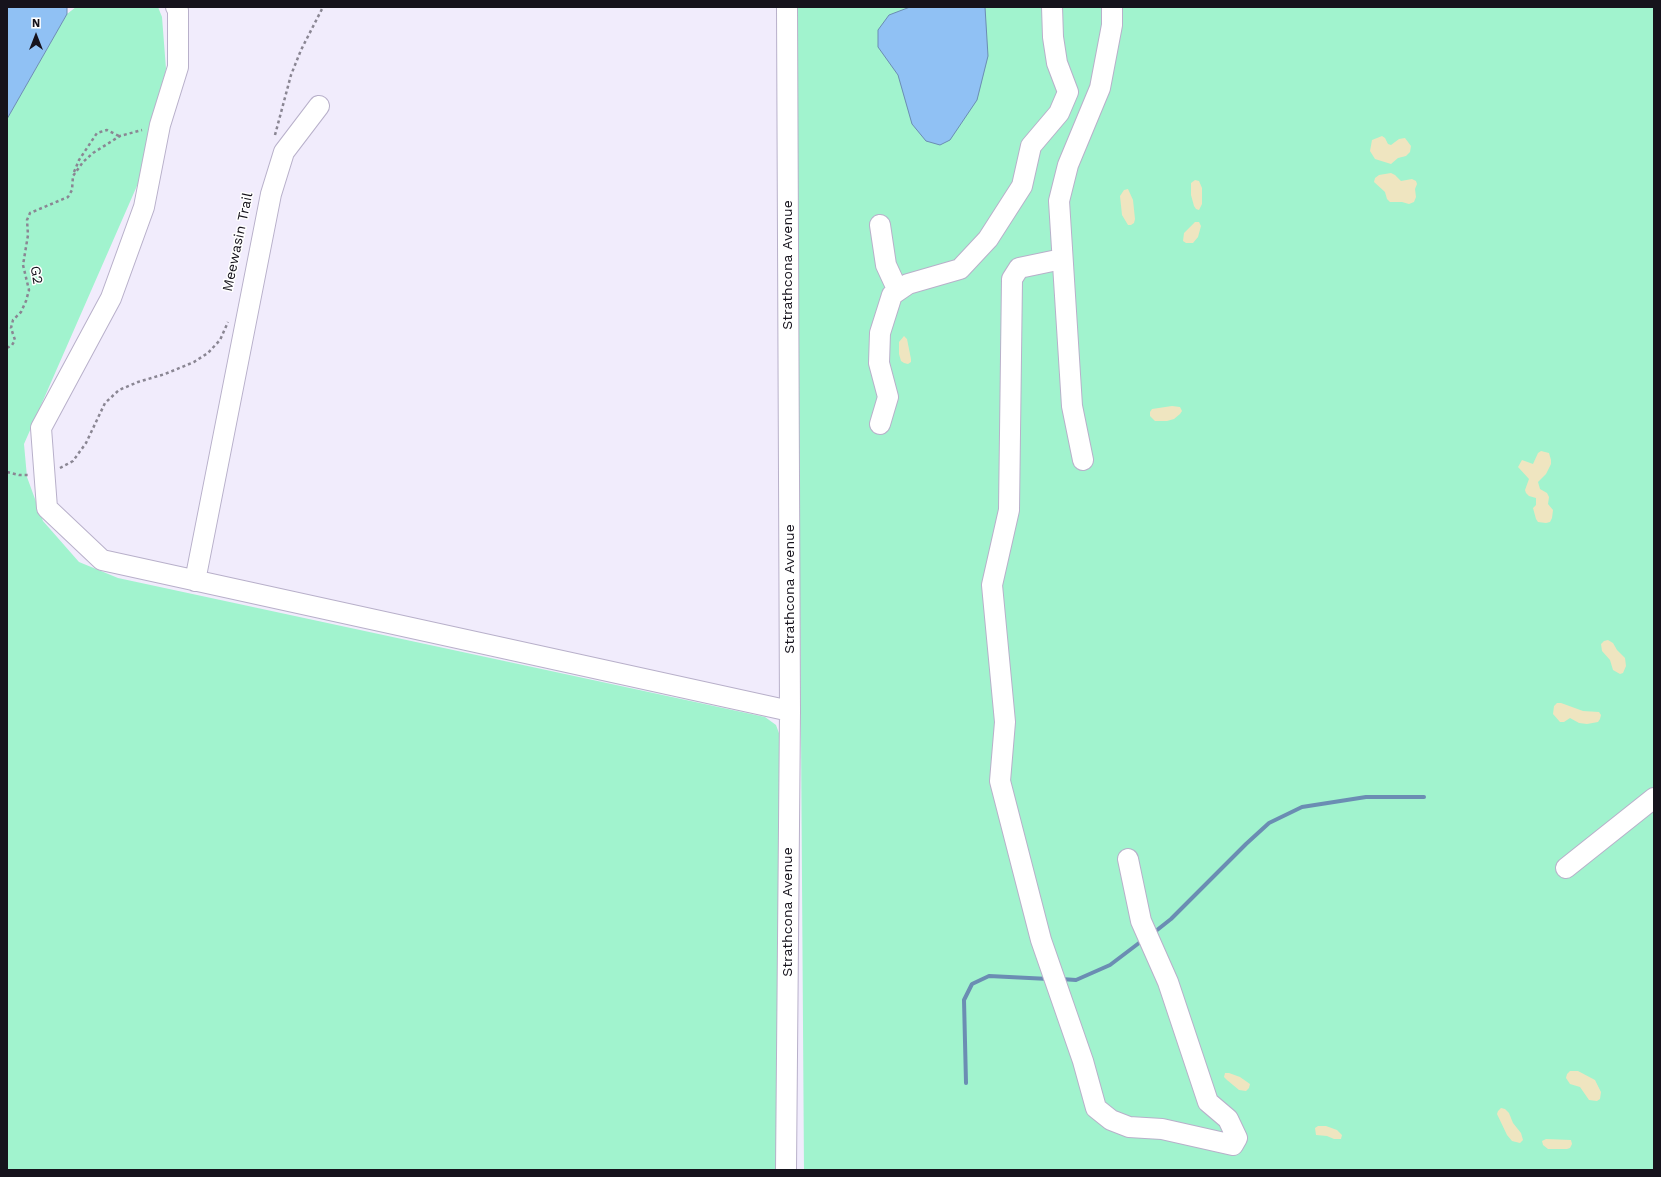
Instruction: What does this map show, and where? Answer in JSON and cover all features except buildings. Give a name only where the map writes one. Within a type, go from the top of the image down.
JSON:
[{"type":"lane","points":[[176,7],[178,10],[178,67],[160,125],[144,208],[111,298],[41,428],[47,508],[102,560],[790,711]]},
{"type":"lane","name":"Strathcona Avenue","points":[[786,1170],[790,711],[787,7]]},
{"type":"lane","points":[[880,424],[888,397],[879,363],[880,333],[892,295],[908,284],[960,269],[988,239],[1022,186],[1031,146],[1059,113],[1068,92],[1057,63],[1053,37],[1052,7]]},
{"type":"lane","points":[[1083,460],[1072,406],[1059,202],[1068,165],[1100,88],[1112,25],[1112,7]]},
{"type":"lane","points":[[195,580],[271,194],[284,152],[319,106]]},
{"type":"lane","points":[[880,225],[886,265],[898,291]]},
{"type":"lane","points":[[1062,259],[1019,268],[1012,279],[1009,510],[992,585],[1005,722],[1000,781],[1041,940],[1083,1061],[1096,1108],[1111,1120],[1129,1127],[1162,1130],[1233,1145],[1237,1138],[1228,1119],[1208,1102],[1168,982],[1141,921],[1128,859]]},
{"type":"lane","points":[[1566,868],[1654,798]]},
{"type":"path","points":[[274,140],[291,76],[301,50],[323,7]]},
{"type":"path","name":"G2","points":[[73,176],[83,162],[93,153],[120,136],[160,125]]},
{"type":"path","name":"G2","points":[[7,348],[12,345],[15,340],[11,328],[13,320],[21,312],[29,290],[23,265],[28,235],[27,220],[30,212],[68,197],[72,190],[73,176],[79,160],[97,133],[108,130],[120,136]]},
{"type":"path","points":[[7,472],[19,475],[44,473],[73,462],[86,443],[105,403],[119,390],[194,362],[208,353],[220,340],[228,321]]},
{"type":"green space","points":[[76,7],[158,7],[162,17],[166,69],[140,179],[24,444],[27,477],[43,521],[79,562],[118,578],[765,717],[776,725],[783,744],[776,1170],[7,1170],[7,119],[67,14]]},
{"type":"green space","points":[[796,7],[1654,7],[1654,1170],[804,1170]]},
{"type":"sand","points":[[1382,136],[1388,144],[1391,145],[1399,139],[1405,138],[1411,146],[1410,152],[1406,156],[1398,158],[1391,164],[1375,159],[1370,151],[1372,140]]},
{"type":"sand","points":[[1391,173],[1401,181],[1412,179],[1416,181],[1416,197],[1414,202],[1409,204],[1402,202],[1390,202],[1387,199],[1385,192],[1374,182],[1375,178],[1379,175]]},
{"type":"sand","points":[[1195,180],[1199,181],[1202,188],[1202,204],[1199,210],[1194,206],[1191,195],[1191,183]]},
{"type":"sand","points":[[1128,189],[1133,200],[1135,219],[1134,223],[1131,225],[1128,225],[1122,215],[1120,196],[1124,190]]},
{"type":"sand","points":[[1195,222],[1199,222],[1201,226],[1198,237],[1193,243],[1186,243],[1183,241],[1184,233]]},
{"type":"sand","points":[[904,336],[907,339],[911,359],[911,362],[908,364],[901,361],[899,354],[899,342]]},
{"type":"sand","points":[[1172,406],[1180,407],[1182,411],[1174,419],[1167,421],[1155,421],[1150,416],[1152,409]]},
{"type":"sand","points":[[1541,451],[1549,453],[1551,460],[1551,464],[1546,474],[1538,482],[1540,489],[1547,493],[1549,497],[1548,504],[1553,510],[1550,522],[1546,523],[1538,522],[1536,519],[1533,508],[1536,505],[1536,498],[1529,496],[1526,493],[1525,490],[1529,479],[1518,467],[1522,460],[1533,464],[1538,453]]},
{"type":"sand","points":[[1608,640],[1613,643],[1617,650],[1625,658],[1626,666],[1623,673],[1620,674],[1613,670],[1610,660],[1602,651],[1601,644]]},
{"type":"sand","points":[[1557,703],[1583,711],[1599,712],[1601,715],[1600,719],[1598,722],[1587,724],[1579,723],[1570,718],[1564,722],[1560,722],[1553,714],[1554,706]]},
{"type":"sand","points":[[1570,1071],[1578,1071],[1595,1080],[1601,1092],[1600,1099],[1597,1101],[1589,1100],[1580,1087],[1570,1084],[1566,1078]]},
{"type":"sand","points":[[1225,1073],[1240,1077],[1250,1084],[1249,1088],[1246,1091],[1239,1090],[1224,1077]]},
{"type":"sand","points":[[1501,1108],[1505,1109],[1509,1113],[1513,1123],[1521,1133],[1523,1140],[1520,1143],[1512,1141],[1507,1135],[1497,1114]]},
{"type":"sand","points":[[1318,1126],[1326,1126],[1337,1130],[1342,1135],[1341,1139],[1316,1135],[1315,1128]]},
{"type":"sand","points":[[1546,1139],[1571,1140],[1572,1144],[1570,1148],[1567,1149],[1548,1149],[1543,1145],[1542,1141]]},
{"type":"water","points":[[7,7],[67,7],[67,14],[7,119]]},
{"type":"water","points":[[910,7],[985,7],[988,56],[977,100],[950,140],[940,145],[926,141],[912,124],[898,75],[878,47],[878,30],[889,15]]},
{"type":"waterway","points":[[1152,934],[1171,919],[1269,823],[1302,807],[1366,797],[1424,797]]},
{"type":"waterway","points":[[1061,979],[1076,980],[1110,965],[1143,940]]},
{"type":"waterway","points":[[966,1083],[964,1000],[972,984],[989,976],[1049,979]]}]
